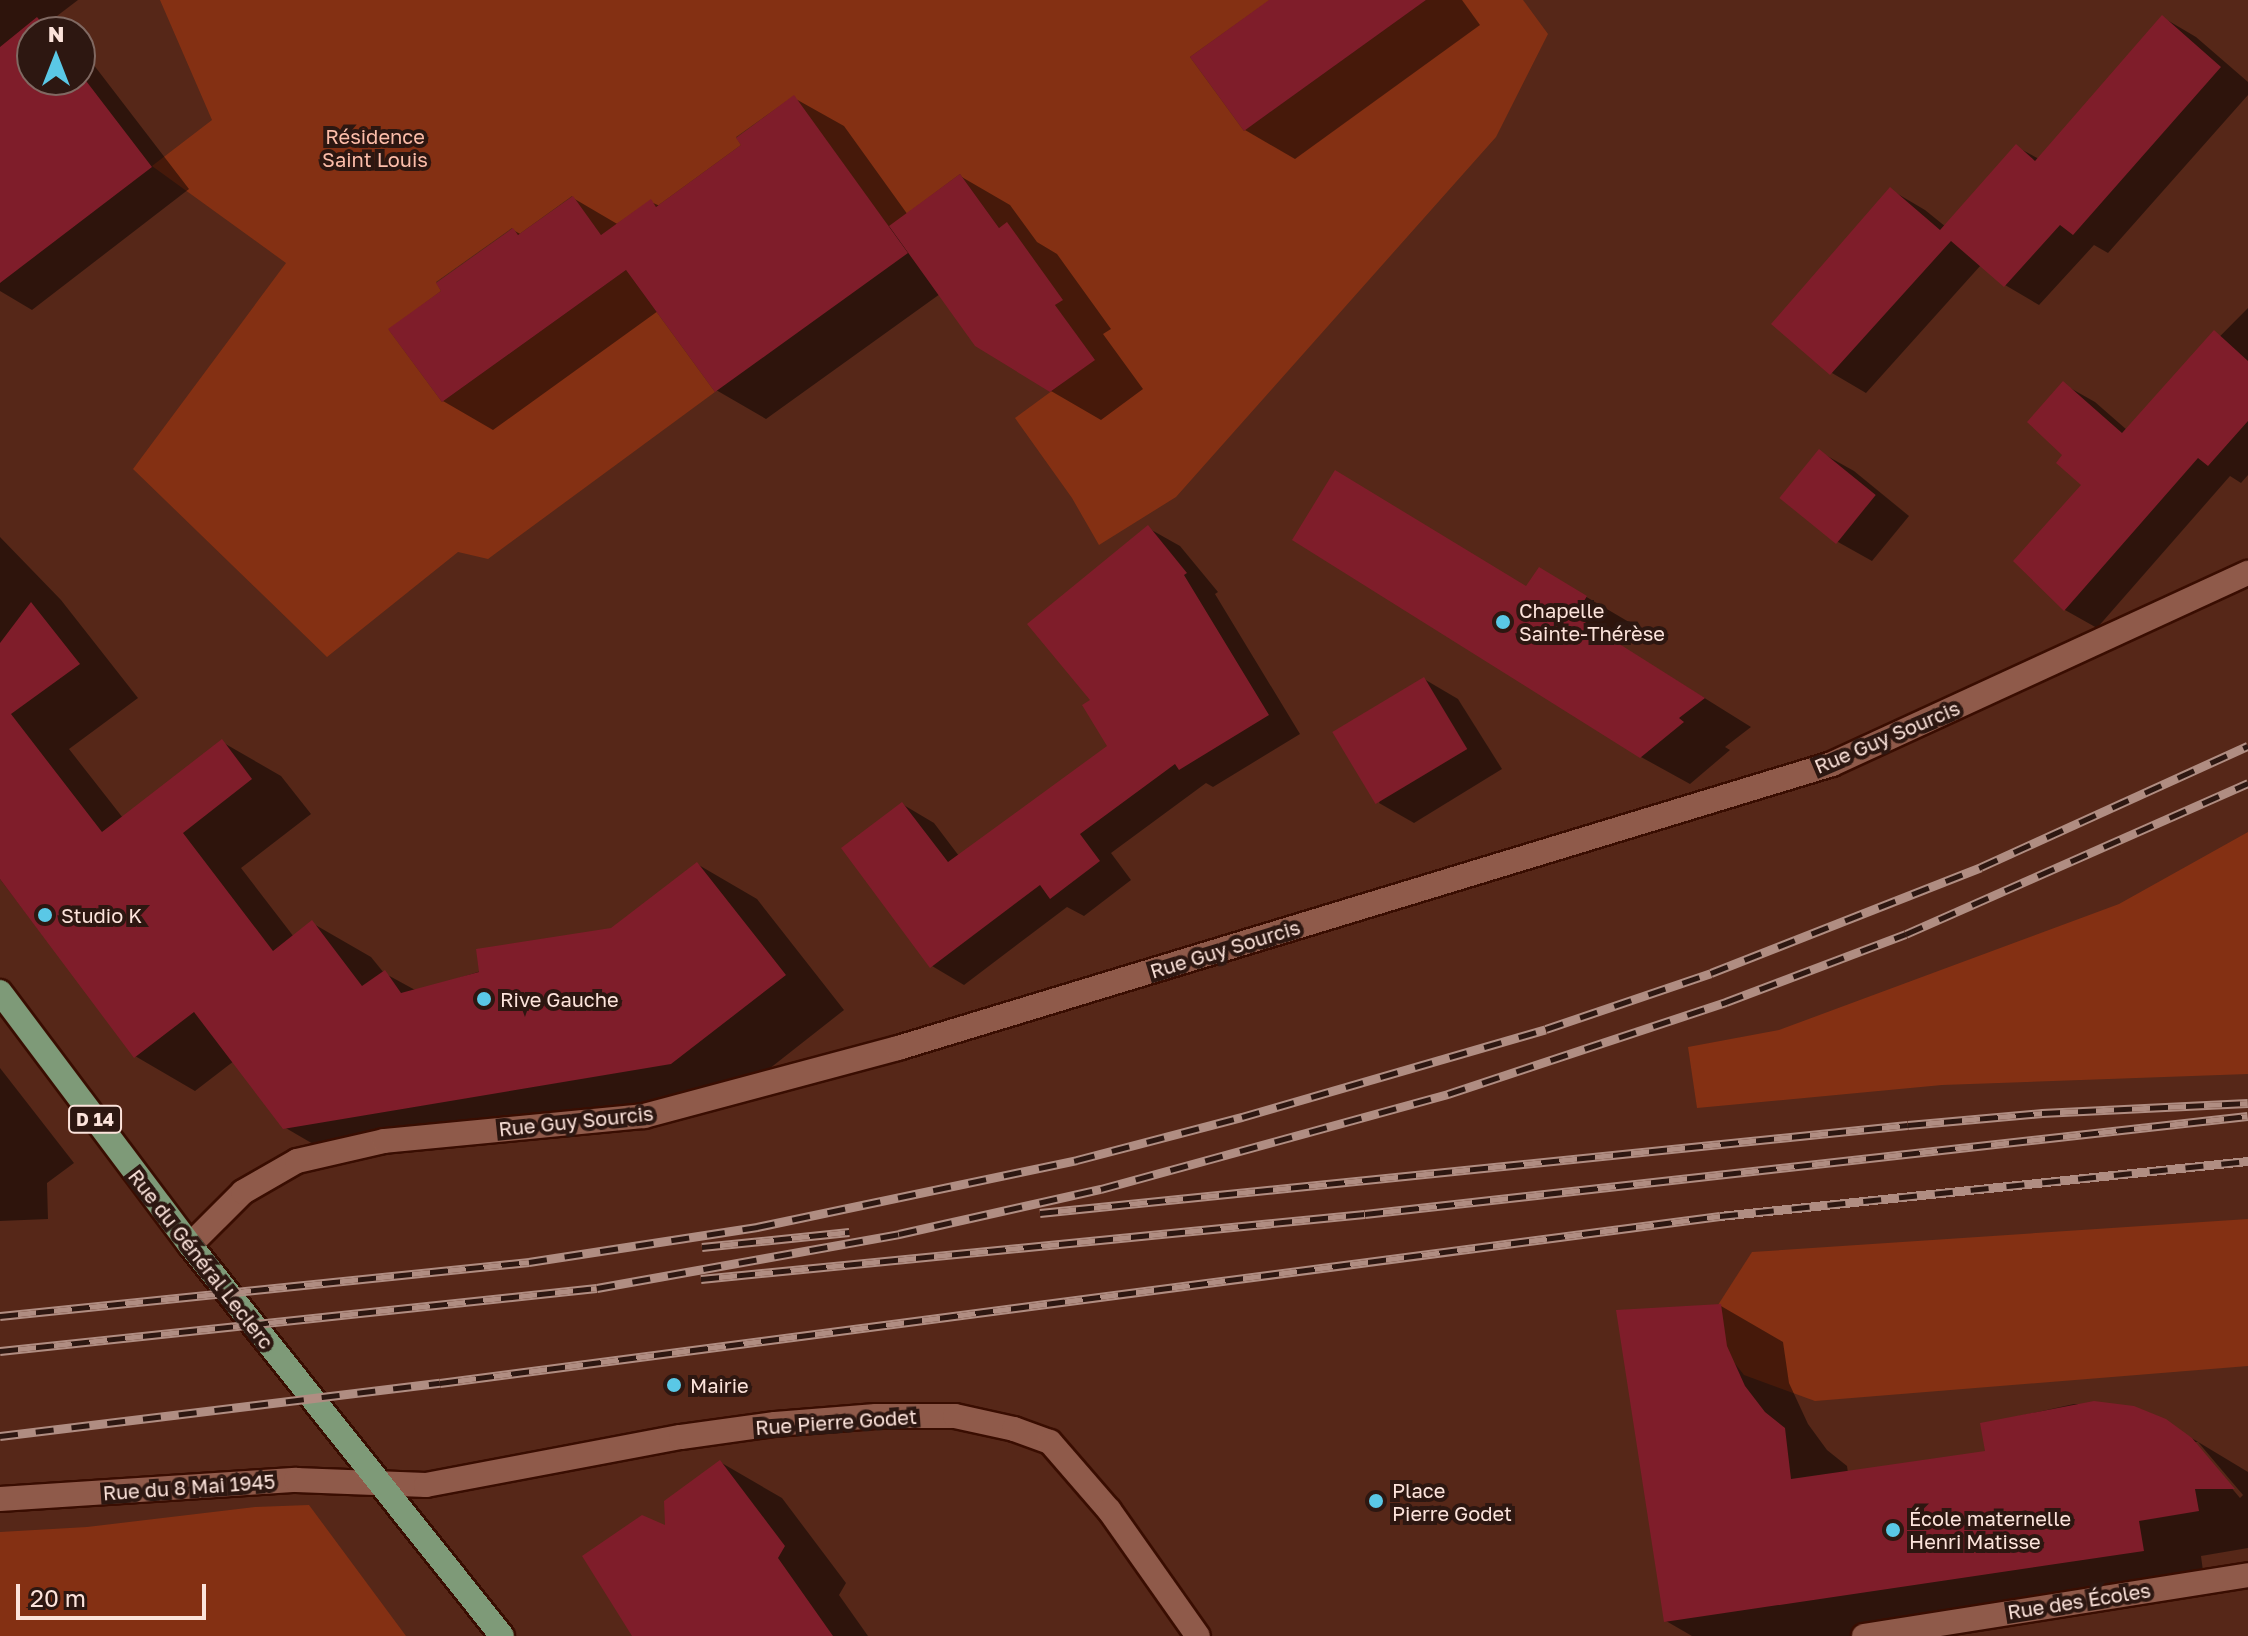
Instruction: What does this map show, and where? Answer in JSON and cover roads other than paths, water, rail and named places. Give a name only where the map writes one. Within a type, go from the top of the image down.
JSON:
[{"type":"main road","name":"Rue du Général Leclerc","points":[[0,992],[190,1245],[378,1485]]},
{"type":"main road","name":"D 14","points":[[378,1485],[502,1636]]},
{"type":"street","name":"Rue Guy Sourcis","points":[[190,1245],[243,1192],[297,1161],[384,1141],[644,1116],[898,1048],[1832,764],[2248,573]]},
{"type":"street","name":"Rue Pierre Godet","points":[[378,1485],[426,1485],[681,1437],[775,1424],[926,1415],[987,1421],[1050,1442],[1109,1510],[1198,1636]]},
{"type":"street","name":"Rue du 8 Mai 1945","points":[[0,1499],[296,1480],[378,1485]]},
{"type":"street","name":"Rue des Écoles","points":[[1864,1636],[2248,1575]]},
{"type":"railway","points":[[0,1316],[529,1262],[757,1227],[1077,1160],[1242,1117],[1546,1029],[1711,973],[1981,867],[2248,746]]},
{"type":"railway","points":[[0,1351],[597,1288],[899,1234],[1101,1189],[1448,1094],[1726,1002],[1906,934],[2248,783]]},
{"type":"railway","points":[[1040,1213],[1908,1125],[2042,1113],[2248,1103]]},
{"type":"railway","points":[[701,1279],[1365,1214],[2248,1116]]},
{"type":"railway","points":[[0,1436],[440,1383],[1720,1216],[2248,1161]]},
{"type":"railway","points":[[702,1247],[849,1232]]},
{"type":"place","name":"Chapelle Sainte-Thérèse","points":[[1503,622]]},
{"type":"place","name":"Studio K","points":[[45,915]]},
{"type":"place","name":"Rive Gauche","points":[[484,999]]},
{"type":"place","name":"Mairie","points":[[674,1385]]},
{"type":"place","name":"Place Pierre Godet","points":[[1376,1501]]},
{"type":"place","name":"École maternelle Henri Matisse","points":[[1893,1530]]},
{"type":"park label","name":"Résidence Saint Louis","points":[[375,148]]}]
